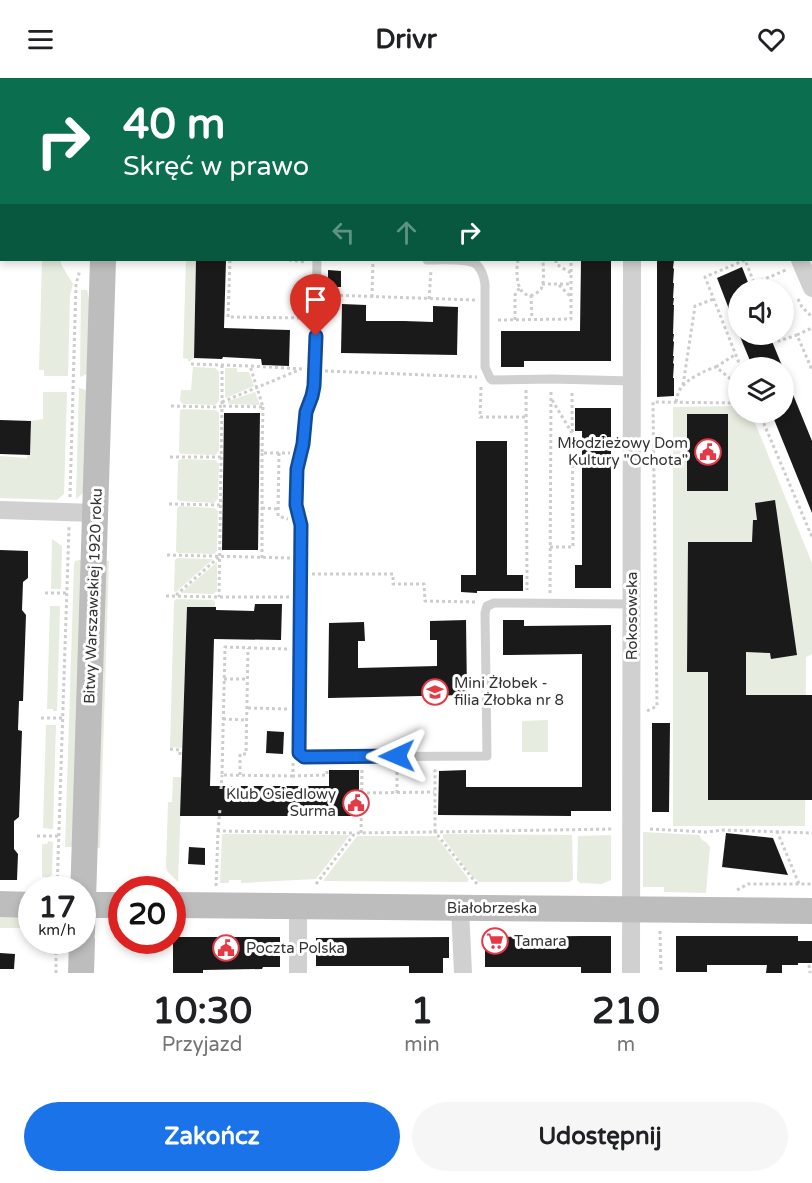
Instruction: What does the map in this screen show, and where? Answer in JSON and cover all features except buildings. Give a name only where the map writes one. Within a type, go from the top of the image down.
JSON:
[{"type":"street","name":"Rokosowska","points":[[632,261],[632,973]]},
{"type":"street","points":[[801,262],[812,288]]},
{"type":"street","name":"Bitwy Warszawskiej 1920 roku","points":[[84,876],[95,513],[92,263]]},
{"type":"street","points":[[0,510],[95,513]]},
{"type":"street","points":[[0,904],[18,905]]},
{"type":"street","name":"Białobrzeska","points":[[186,905],[812,911]]},
{"type":"street","points":[[298,906],[298,973]]},
{"type":"street","points":[[460,908],[463,973]]},
{"type":"street","points":[[81,973],[82,954]]},
{"type":"lane","points":[[317,261],[315,370],[297,469],[296,505],[301,525],[299,753],[304,757],[487,756],[485,613],[487,606],[494,603],[632,604]]},
{"type":"lane","points":[[471,261],[476,264],[483,275],[485,284],[485,367],[492,380],[633,381]]},
{"type":"path","points":[[230,261],[228,317],[316,319]]},
{"type":"path","points":[[372,297],[373,261]]},
{"type":"path","points":[[429,299],[432,261]]},
{"type":"path","points":[[518,261],[517,274],[520,287],[523,292],[531,295],[541,289],[543,261]]},
{"type":"path","points":[[556,261],[556,264],[572,273]]},
{"type":"path","points":[[492,320],[571,319],[572,261]]},
{"type":"path","points":[[737,357],[705,277],[743,261]]},
{"type":"path","points":[[745,261],[753,279]]},
{"type":"path","points":[[764,279],[801,262]]},
{"type":"path","points":[[58,876],[76,284],[80,273],[92,263]]},
{"type":"path","points":[[542,284],[571,284]]},
{"type":"path","points":[[558,284],[572,297]]},
{"type":"path","points":[[515,320],[515,295],[520,287]]},
{"type":"path","points":[[316,295],[486,300]]},
{"type":"path","points":[[531,295],[532,320]]},
{"type":"path","points":[[683,385],[694,306],[714,299]]},
{"type":"path","points":[[794,335],[812,328]]},
{"type":"path","points":[[797,334],[812,370]]},
{"type":"path","points":[[676,402],[678,392],[683,385],[736,354]]},
{"type":"path","points":[[191,364],[481,377],[480,417],[526,417]]},
{"type":"path","points":[[219,597],[222,365]]},
{"type":"path","points":[[250,366],[263,407],[262,558]]},
{"type":"path","points":[[716,367],[728,377]]},
{"type":"path","points":[[171,406],[215,407],[300,369]]},
{"type":"path","points":[[550,603],[552,379]]},
{"type":"path","points":[[526,380],[527,603]]},
{"type":"path","points":[[550,547],[573,547],[572,380]]},
{"type":"path","points":[[551,398],[572,434]]},
{"type":"path","points":[[644,716],[644,712],[657,706],[653,402],[728,403]]},
{"type":"path","points":[[221,404],[263,407]]},
{"type":"path","points":[[764,423],[812,537]]},
{"type":"path","points":[[262,453],[300,453]]},
{"type":"path","points":[[170,457],[221,457]]},
{"type":"path","points":[[169,504],[220,505]]},
{"type":"path","points":[[262,508],[279,509]]},
{"type":"path","points":[[167,555],[301,559]]},
{"type":"path","points":[[175,596],[220,556]]},
{"type":"path","points":[[301,574],[393,574],[393,584],[424,584],[425,601],[474,601],[487,606]]},
{"type":"path","points":[[45,593],[67,594]]},
{"type":"path","points":[[166,596],[295,597]]},
{"type":"path","points":[[221,789],[225,647],[295,649]]},
{"type":"path","points":[[240,775],[240,754],[246,754],[248,648]]},
{"type":"path","points":[[224,679],[248,679]]},
{"type":"path","points":[[247,708],[294,709]]},
{"type":"path","points":[[41,718],[63,718]]},
{"type":"path","points":[[223,719],[247,720]]},
{"type":"path","points":[[170,749],[180,750],[181,753]]},
{"type":"path","points":[[397,756],[397,793]]},
{"type":"path","points":[[435,756],[435,832],[477,884]]},
{"type":"path","points":[[361,757],[361,833]]},
{"type":"path","points":[[222,775],[293,776]]},
{"type":"path","points":[[361,793],[435,792]]},
{"type":"path","points":[[216,886],[220,809]]},
{"type":"path","points":[[218,831],[361,833],[614,829]]},
{"type":"path","points":[[650,829],[812,833]]},
{"type":"path","points":[[777,831],[799,884]]},
{"type":"path","points":[[316,884],[356,833]]},
{"type":"path","points":[[37,836],[59,836]]},
{"type":"path","points":[[660,931],[661,973]]},
{"type":"path","points":[[56,954],[56,973]]},
{"type":"path","points":[[809,965],[810,973]]},
{"type":"shaded area","points":[[42,261],[60,261],[73,284],[70,295],[68,376],[44,376],[44,370],[39,370]]},
{"type":"shaded area","points":[[186,261],[196,261],[194,358],[188,362],[188,359],[183,358]]},
{"type":"shaded area","points":[[81,290],[87,290],[91,308],[87,374],[80,377]]},
{"type":"shaded area","points":[[193,367],[215,368],[219,372],[219,401],[215,405],[183,404],[180,401],[181,390],[191,390]]},
{"type":"shaded area","points":[[225,368],[237,368],[237,372],[249,372],[254,386],[226,398]]},
{"type":"shaded area","points":[[79,388],[86,390],[89,394],[85,488],[76,499]]},
{"type":"shaded area","points":[[43,392],[67,392],[64,494],[57,500],[0,498],[0,456],[27,458],[27,455],[30,455],[31,421],[43,419]]},
{"type":"shaded area","points":[[255,392],[260,405],[228,404],[228,401]]},
{"type":"shaded area","points":[[728,406],[728,423],[755,423],[812,563],[812,654],[806,657],[805,826],[673,826],[673,407]]},
{"type":"shaded area","points":[[182,409],[216,410],[219,413],[219,451],[215,455],[181,454],[179,452],[180,411]]},
{"type":"shaded area","points":[[181,459],[215,460],[219,464],[218,499],[214,503],[177,499],[178,461]]},
{"type":"shaded area","points":[[179,506],[215,508],[218,511],[217,551],[214,554],[178,553],[176,551]]},
{"type":"shaded area","points":[[52,539],[62,546],[61,589],[51,589]]},
{"type":"shaded area","points":[[178,558],[213,559],[176,592],[174,591],[175,560]]},
{"type":"shaded area","points":[[84,560],[76,847],[65,847],[74,565],[75,561]]},
{"type":"shaded area","points":[[103,560],[109,561],[100,848],[94,847]]},
{"type":"shaded area","points":[[217,562],[217,591],[213,594],[181,593]]},
{"type":"shaded area","points":[[177,599],[213,600],[215,602],[215,607],[187,607],[182,748],[170,747],[174,601]]},
{"type":"shaded area","points":[[50,606],[60,606],[57,711],[47,709]]},
{"type":"shaded area","points":[[548,720],[548,752],[522,752],[522,721]]},
{"type":"shaded area","points":[[46,725],[56,725],[53,829],[43,828]]},
{"type":"shaded area","points":[[173,777],[182,777],[178,876],[172,876],[166,866],[168,802],[172,802]]},
{"type":"shaded area","points":[[643,832],[699,835],[710,847],[706,893],[664,892],[664,887],[643,887]]},
{"type":"shaded area","points":[[223,834],[350,835],[316,879],[241,883],[241,880],[229,880],[229,883],[220,883]]},
{"type":"shaded area","points":[[443,834],[572,835],[573,879],[570,882],[479,882],[443,838]]},
{"type":"shaded area","points":[[611,835],[611,880],[602,884],[580,883],[577,880],[578,836]]},
{"type":"shaded area","points":[[357,836],[436,836],[468,878],[468,882],[323,881]]},
{"type":"shaded area","points":[[48,841],[53,842],[52,874],[42,876],[42,844],[47,844]]},
{"type":"shaded area","points":[[0,915],[18,916],[18,928],[0,928]]},
{"type":"place","name":"Młodzieżowy Dom Kultury \"Ochota\"","points":[[708,452]]},
{"type":"place","name":"Mini Żłobek - filia Żłobka nr 8","points":[[435,692]]},
{"type":"place","name":"Klub Osiedlowy Surma","points":[[356,803]]},
{"type":"place","name":"Tamara","points":[[495,941]]},
{"type":"place","name":"Poczta Polska","points":[[226,948]]},
{"type":"route","points":[[316,336],[314,386],[306,412],[303,444],[297,469],[296,505],[301,525],[299,753],[304,757],[397,756]]}]
